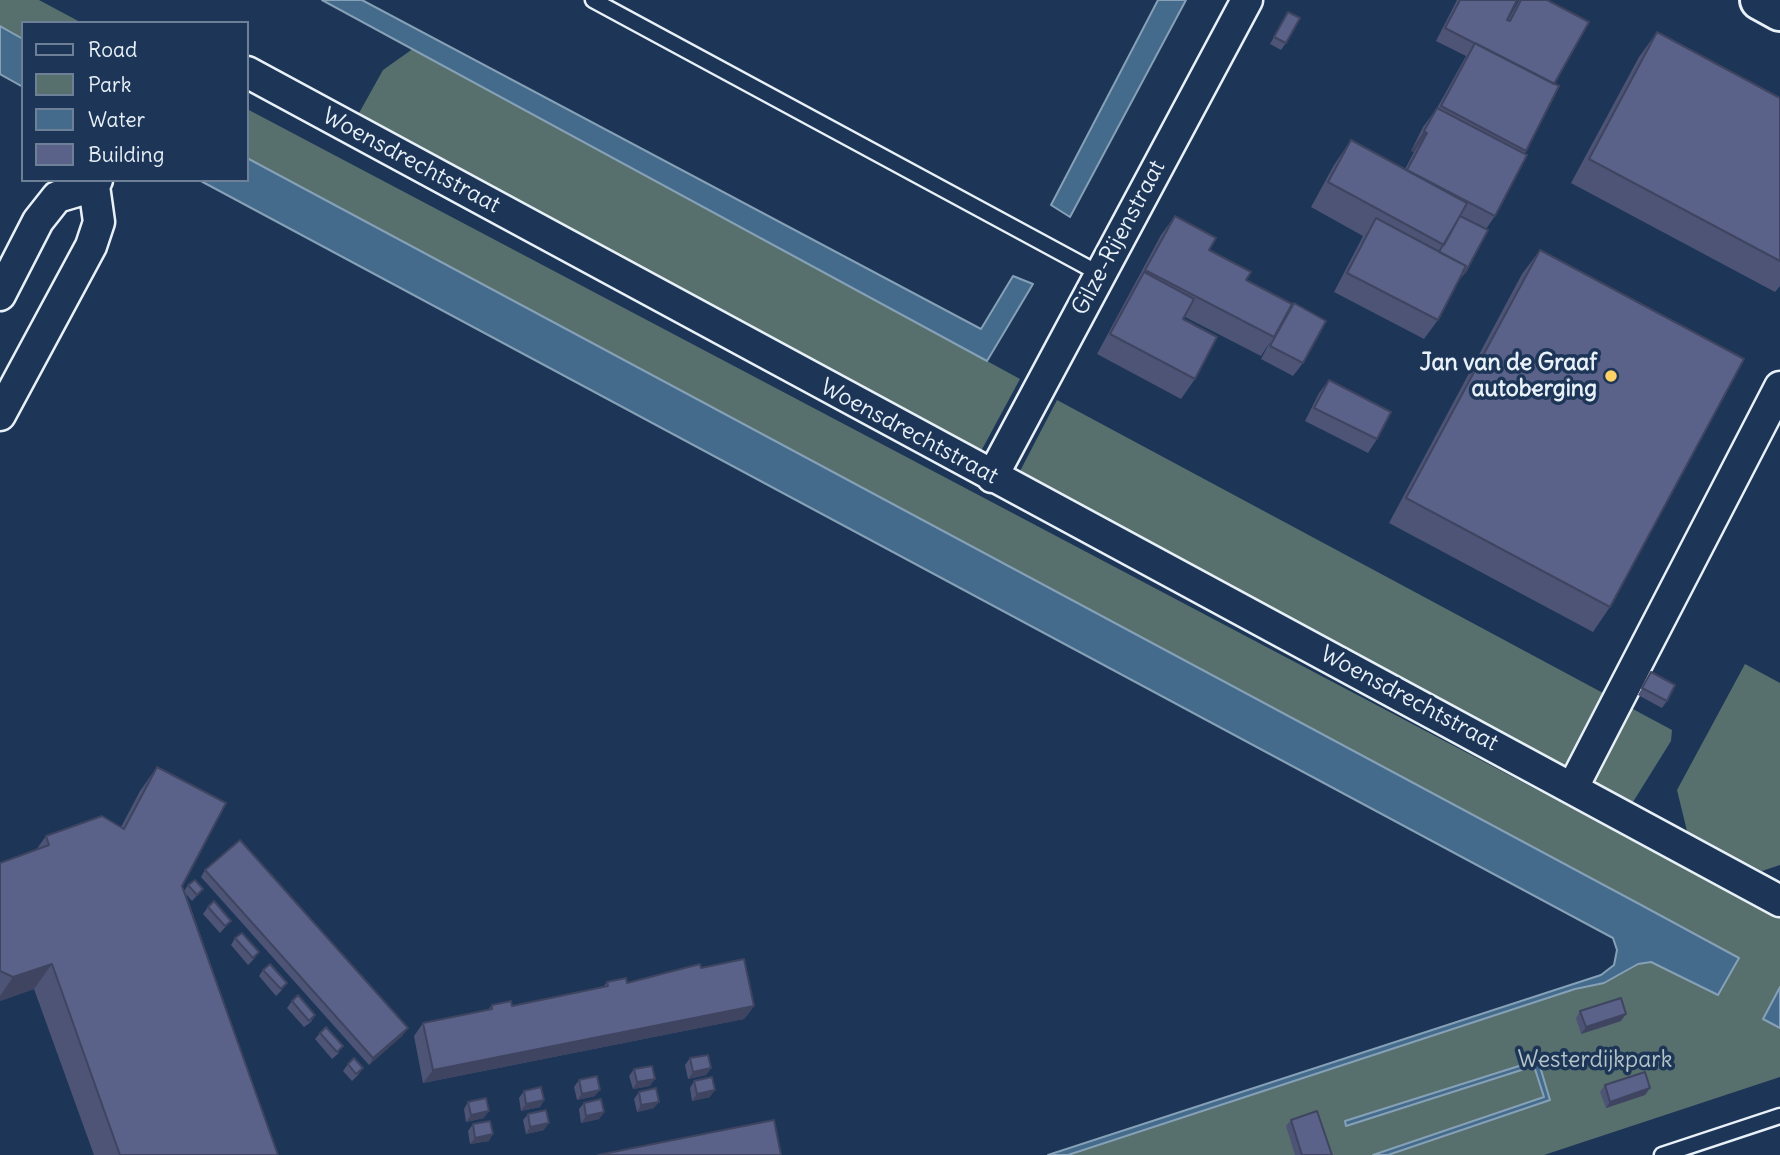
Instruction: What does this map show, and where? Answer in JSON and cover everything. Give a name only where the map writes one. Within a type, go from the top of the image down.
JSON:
[{"type":"main road","points":[[1759,0],[1780,11]]},
{"type":"street","name":"Gilze-Rijenstraat","points":[[992,477],[1247,0]]},
{"type":"street","name":"Woensdrechtstraat","points":[[248,73],[1780,901]]},
{"type":"street","points":[[0,295],[38,221],[57,197],[95,183],[99,222],[91,246],[0,415]]},
{"type":"street","points":[[1573,787],[1780,387]]},
{"type":"lane","points":[[593,0],[1100,274]]},
{"type":"lane","points":[[1662,1155],[1780,1116]]},
{"type":"green space","points":[[0,0],[39,0],[78,21],[21,21],[21,38],[0,26]]},
{"type":"green space","points":[[414,48],[1020,379],[980,453],[354,122],[383,70]]},
{"type":"green space","name":"Westerdijkpark","points":[[248,110],[1780,918],[1780,987],[1763,1019],[1780,1028],[1780,1077],[1544,1155],[1068,1155],[1575,989],[1604,983],[1638,964],[1652,962],[1718,995],[1739,958],[248,159]]},
{"type":"green space","points":[[1057,400],[1672,730],[1671,741],[1633,802],[1018,475]]},
{"type":"green space","points":[[1745,664],[1780,683],[1780,865],[1762,871],[1687,831],[1677,790]]},
{"type":"water","points":[[322,0],[362,0],[981,329],[1013,276],[1033,284],[987,361]]},
{"type":"water","points":[[1158,0],[1186,0],[1070,217],[1051,205]]},
{"type":"water","points":[[0,26],[21,38],[21,86],[0,74]]},
{"type":"water","points":[[248,159],[1739,958],[1718,995],[1651,962],[1638,964],[1604,983],[1575,989],[1068,1155],[1048,1155],[1601,975],[1614,965],[1617,950],[1613,938],[203,182],[248,182]]},
{"type":"water","points":[[1780,987],[1780,1028],[1763,1019]]},
{"type":"water","points":[[1538,1060],[1550,1100],[1388,1155],[1373,1155],[1544,1097],[1534,1066],[1346,1126],[1345,1121]]},
{"type":"building","points":[[1460,0],[1517,0],[1507,20],[1510,21],[1521,0],[1547,0],[1589,22],[1554,84],[1445,28]]},
{"type":"building","points":[[1288,12],[1300,18],[1286,43],[1274,37]]},
{"type":"building","points":[[1657,32],[1780,98],[1780,261],[1589,159]]},
{"type":"building","points":[[1475,43],[1559,86],[1526,151],[1441,106]]},
{"type":"building","points":[[1437,108],[1527,155],[1495,216],[1407,170]]},
{"type":"building","points":[[1351,140],[1467,203],[1444,245],[1328,182]]},
{"type":"building","points":[[1175,216],[1216,238],[1209,250],[1251,272],[1246,280],[1292,304],[1274,337],[1145,270]]},
{"type":"building","points":[[1460,216],[1488,230],[1465,273],[1463,271],[1466,266],[1439,252]]},
{"type":"building","points":[[1376,218],[1466,266],[1438,320],[1347,273]]},
{"type":"building","points":[[1540,250],[1744,359],[1610,607],[1406,498]]},
{"type":"building","points":[[1144,272],[1194,299],[1183,319],[1217,337],[1195,379],[1110,334]]},
{"type":"building","points":[[1294,303],[1326,321],[1303,363],[1270,346]]},
{"type":"building","points":[[1329,380],[1391,412],[1377,439],[1314,408]]},
{"type":"building","points":[[1651,672],[1675,685],[1667,701],[1642,688]]},
{"type":"building","points":[[157,767],[226,803],[182,886],[278,1155],[120,1155],[52,964],[13,977],[0,971],[0,863],[49,845],[46,836],[102,816],[124,829]]},
{"type":"building","points":[[240,840],[408,1028],[373,1058],[205,870]]},
{"type":"building","points":[[195,880],[203,889],[197,895],[188,885]]},
{"type":"building","points":[[214,901],[231,921],[225,926],[208,907]]},
{"type":"building","points":[[242,933],[259,952],[253,958],[235,938]]},
{"type":"building","points":[[744,959],[754,1006],[433,1070],[423,1023],[492,1009],[492,1005],[511,1001],[512,1006],[608,986],[607,982],[626,978],[627,983],[700,964],[701,968]]},
{"type":"building","points":[[270,964],[287,983],[281,989],[263,970]]},
{"type":"building","points":[[298,995],[315,1015],[309,1021],[292,1001]]},
{"type":"building","points":[[1621,998],[1626,1014],[1586,1027],[1580,1011]]},
{"type":"building","points":[[326,1027],[343,1046],[337,1052],[320,1033]]},
{"type":"building","points":[[708,1055],[711,1068],[693,1072],[690,1058]]},
{"type":"building","points":[[354,1058],[363,1068],[356,1074],[348,1064]]},
{"type":"building","points":[[652,1066],[655,1079],[637,1082],[634,1069]]},
{"type":"building","points":[[1645,1072],[1650,1088],[1610,1102],[1605,1085]]},
{"type":"building","points":[[597,1076],[600,1090],[582,1094],[579,1080]]},
{"type":"building","points":[[712,1077],[715,1090],[697,1094],[694,1081]]},
{"type":"building","points":[[541,1087],[544,1100],[526,1104],[524,1091]]},
{"type":"building","points":[[656,1088],[659,1102],[641,1105],[639,1092]]},
{"type":"building","points":[[486,1098],[489,1111],[471,1115],[468,1102]]},
{"type":"building","points":[[601,1099],[604,1112],[586,1116],[584,1103]]},
{"type":"building","points":[[546,1110],[549,1123],[530,1127],[528,1114]]},
{"type":"building","points":[[1317,1111],[1332,1155],[1302,1155],[1291,1120]]},
{"type":"building","points":[[774,1120],[781,1155],[598,1155]]},
{"type":"building","points":[[490,1121],[493,1134],[475,1138],[473,1124]]},
{"type":"place","name":"Jan van de Graaf autoberging","points":[[1611,376]]}]
